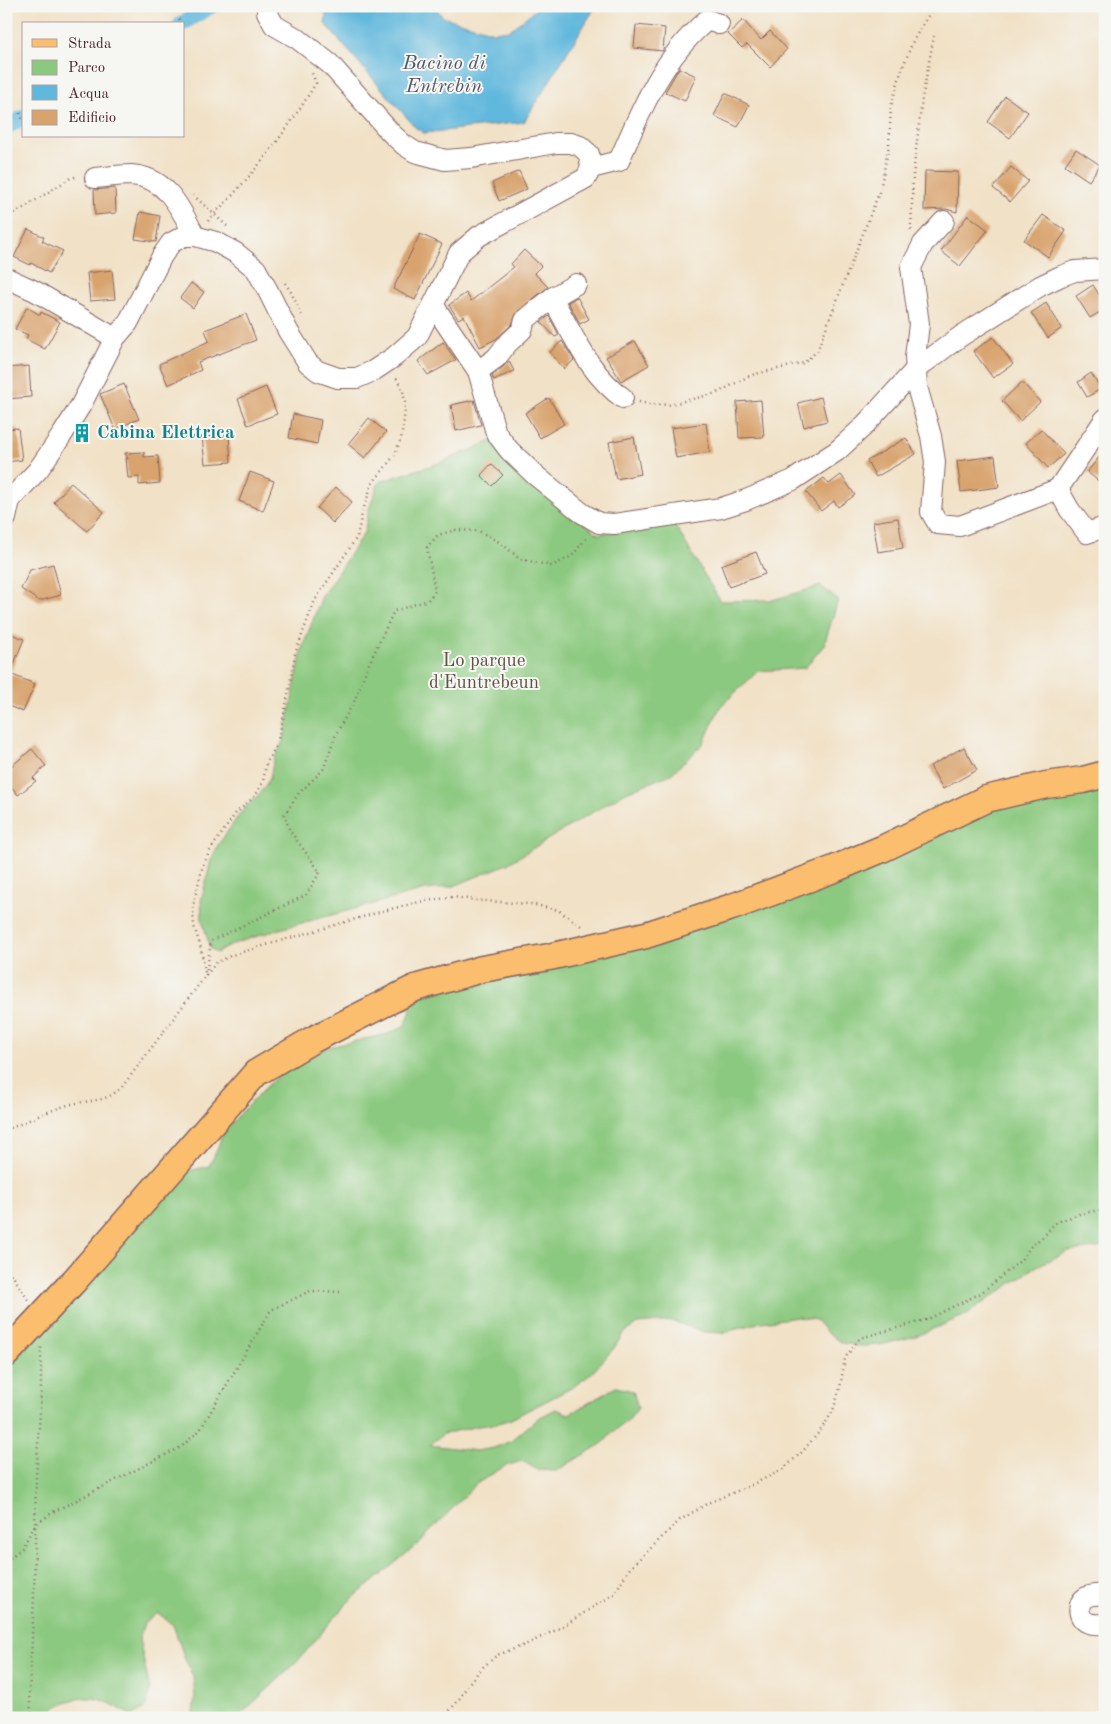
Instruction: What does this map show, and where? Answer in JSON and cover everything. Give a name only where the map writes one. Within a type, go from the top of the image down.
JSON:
[{"type":"main road","points":[[6,1354],[74,1281],[256,1073],[312,1040],[415,988],[482,969],[549,957],[646,935],[722,910],[834,869],[882,849],[986,798],[1046,785],[1083,780],[1105,774]]},
{"type":"street","points":[[8,505],[38,470],[81,405],[115,338],[128,323],[162,256],[171,244],[184,236],[195,236],[216,242],[236,253],[256,269],[288,331],[308,363],[318,371],[338,378],[357,378],[394,358],[418,338],[458,253],[486,231],[586,178],[591,168],[589,154],[580,146],[571,143],[556,142],[471,158],[445,160],[415,152],[404,145],[391,132],[330,64],[298,39],[274,25],[267,12],[267,6]]},
{"type":"street","points":[[591,168],[618,160],[646,97],[660,74],[690,34],[707,20],[719,24]]},
{"type":"street","points":[[96,178],[132,175],[159,183],[177,202],[195,236]]},
{"type":"street","points":[[944,221],[923,244],[910,267],[919,324],[915,357],[917,386],[931,436],[934,462],[931,512],[938,524],[960,526],[1058,489],[1105,419]]},
{"type":"street","points":[[434,306],[478,370],[496,433],[509,450],[535,475],[582,513],[599,523],[614,524],[721,508],[746,500],[793,480],[838,451],[862,428],[916,369],[961,336],[1040,286],[1061,276],[1102,264]]},
{"type":"street","points":[[6,280],[9,279],[35,292],[115,338]]},
{"type":"street","points":[[478,370],[496,358],[522,330],[525,320],[552,298],[576,284]]},
{"type":"street","points":[[552,298],[586,359],[599,377],[623,398]]},
{"type":"street","points":[[1058,489],[1069,509],[1087,533],[1105,527]]},
{"type":"street","points":[[1105,1594],[1084,1598],[1079,1610],[1082,1619],[1086,1622],[1090,1624],[1105,1624]]},
{"type":"path","points":[[623,398],[648,404],[668,405],[717,394],[751,375],[804,363],[817,351],[880,190],[889,145],[891,107],[902,72],[913,41],[934,6]]},
{"type":"path","points":[[179,18],[181,22]]},
{"type":"path","points":[[911,230],[912,175],[922,99],[934,36]]},
{"type":"path","points":[[195,236],[270,151],[299,111],[316,83],[298,39]]},
{"type":"path","points":[[20,113],[22,118]]},
{"type":"path","points":[[206,976],[201,948],[194,926],[193,906],[204,865],[211,849],[236,813],[255,796],[263,782],[266,764],[277,744],[295,654],[315,600],[357,537],[372,484],[394,456],[401,438],[405,403],[403,391],[395,374],[394,358]]},
{"type":"path","points":[[206,976],[211,941],[306,895],[320,872],[290,831],[284,815],[299,793],[323,770],[336,734],[354,702],[367,668],[394,611],[428,600],[435,591],[427,547],[438,535],[456,530],[479,531],[500,543],[520,559],[552,566],[572,556],[599,523]]},
{"type":"path","points":[[6,1130],[68,1105],[112,1096],[122,1087],[216,964],[232,954],[383,911],[419,902],[453,897],[531,904],[558,910],[605,944]]},
{"type":"path","points":[[443,1718],[474,1678],[497,1655],[525,1646],[614,1594],[630,1568],[680,1520],[710,1502],[746,1488],[782,1470],[802,1452],[820,1431],[833,1411],[840,1388],[844,1358],[860,1338],[926,1320],[981,1293],[1020,1261],[1032,1245],[1044,1236],[1055,1223],[1079,1214],[1105,1209]]},
{"type":"path","points":[[6,1265],[39,1319],[41,1394],[36,1477],[34,1599],[29,1696],[32,1718]]},
{"type":"path","points":[[6,1561],[22,1548],[35,1525],[53,1512],[181,1447],[200,1430],[271,1310],[310,1291],[342,1292]]},
{"type":"green space","name":"Lo parque d'Euntrebeun","points":[[492,441],[570,512],[598,534],[673,522],[720,601],[772,600],[821,586],[838,600],[824,645],[805,668],[758,671],[720,707],[703,744],[671,774],[626,792],[507,864],[454,886],[421,891],[276,930],[233,944],[216,953],[210,948],[202,919],[201,901],[211,860],[218,845],[242,811],[261,792],[270,778],[274,759],[284,740],[302,649],[322,596],[364,533],[369,509],[379,482],[442,462]]},
{"type":"green space","points":[[1105,782],[1105,1247],[1069,1251],[1037,1266],[964,1316],[916,1336],[880,1345],[861,1346],[842,1343],[827,1333],[816,1320],[798,1317],[761,1322],[722,1333],[704,1332],[672,1321],[637,1324],[623,1334],[614,1348],[591,1374],[573,1387],[511,1419],[443,1434],[430,1445],[476,1451],[494,1448],[511,1441],[538,1418],[556,1409],[569,1414],[616,1387],[633,1391],[638,1408],[628,1421],[614,1431],[603,1443],[556,1471],[538,1470],[522,1461],[505,1466],[476,1484],[419,1543],[347,1603],[296,1663],[238,1717],[198,1718],[193,1713],[195,1695],[193,1676],[173,1625],[158,1613],[144,1623],[139,1639],[150,1690],[146,1707],[132,1716],[105,1701],[86,1698],[63,1704],[50,1712],[45,1718],[6,1718],[6,1367],[180,1173],[209,1166],[223,1132],[284,1070],[299,1059],[333,1046],[387,1034],[404,1027],[411,1011],[408,999],[554,965],[999,800]]},
{"type":"water","name":"Bacino di Entrebin","points":[[327,6],[434,6],[443,17],[494,32],[510,30],[540,6],[596,6],[524,122],[424,133],[416,128],[325,24]]},
{"type":"building","points":[[743,20],[761,40],[770,31],[787,49],[770,67],[747,44],[742,48],[728,34]]},
{"type":"building","points":[[636,25],[665,28],[663,51],[634,48]]},
{"type":"building","points":[[679,68],[696,76],[685,101],[665,92]]},
{"type":"building","points":[[725,93],[749,105],[738,127],[714,116]]},
{"type":"building","points":[[1005,96],[1028,112],[1010,138],[988,122]]},
{"type":"building","points":[[1076,149],[1100,165],[1089,181],[1065,165]]},
{"type":"building","points":[[1011,167],[1028,181],[1010,202],[993,188]]},
{"type":"building","points":[[519,171],[527,189],[499,201],[492,183]]},
{"type":"building","points":[[925,171],[958,172],[957,212],[946,209],[924,210]]},
{"type":"building","points":[[115,188],[116,213],[95,215],[94,190]]},
{"type":"building","points":[[140,212],[160,216],[156,242],[135,239]]},
{"type":"building","points":[[968,215],[988,230],[960,266],[941,251]]},
{"type":"building","points":[[1043,215],[1066,231],[1048,257],[1024,240]]},
{"type":"building","points":[[28,229],[44,237],[42,241],[63,251],[49,273],[31,263],[30,265],[14,257]]},
{"type":"building","points":[[420,234],[442,244],[415,300],[393,289]]},
{"type":"building","points":[[524,250],[541,266],[534,273],[548,287],[518,311],[512,324],[496,339],[480,347],[464,316],[458,319],[449,305],[466,293],[471,301],[514,267],[511,264]]},
{"type":"building","points":[[112,270],[115,299],[90,301],[87,273]]},
{"type":"building","points":[[191,283],[204,292],[193,308],[180,298]]},
{"type":"building","points":[[1093,285],[1105,304],[1105,309],[1090,318],[1076,296]]},
{"type":"building","points":[[577,297],[589,319],[580,324],[568,302]]},
{"type":"building","points":[[1046,303],[1062,328],[1048,338],[1031,313]]},
{"type":"building","points":[[27,307],[40,315],[41,312],[60,322],[45,349],[26,339],[28,335],[15,329]]},
{"type":"building","points":[[246,314],[256,340],[198,362],[201,370],[168,385],[159,364],[209,341],[205,330]]},
{"type":"building","points":[[549,316],[559,335],[555,337],[541,322]]},
{"type":"building","points":[[993,337],[1013,364],[993,378],[973,351]]},
{"type":"building","points":[[562,341],[574,360],[564,369],[550,352]]},
{"type":"building","points":[[635,341],[649,365],[621,381],[606,357]]},
{"type":"building","points":[[443,342],[456,360],[428,375],[418,361]]},
{"type":"building","points":[[509,361],[514,371],[494,380],[492,376]]},
{"type":"building","points":[[29,366],[31,397],[6,399],[6,368]]},
{"type":"building","points":[[1091,373],[1101,389],[1087,397],[1078,382]]},
{"type":"building","points":[[1022,382],[1040,402],[1020,421],[1002,401]]},
{"type":"building","points":[[124,384],[139,419],[115,429],[100,394]]},
{"type":"building","points":[[266,387],[277,414],[248,425],[238,399]]},
{"type":"building","points":[[821,397],[827,421],[804,427],[798,403]]},
{"type":"building","points":[[549,398],[564,424],[540,438],[525,413]]},
{"type":"building","points":[[474,400],[481,425],[456,431],[451,405]]},
{"type":"building","points":[[761,400],[764,437],[739,438],[737,402]]},
{"type":"building","points":[[293,414],[321,420],[317,444],[289,438]]},
{"type":"building","points":[[369,418],[386,432],[365,458],[348,444]]},
{"type":"building","points":[[706,423],[710,452],[676,458],[671,428]]},
{"type":"building","points":[[18,428],[22,460],[6,462],[6,429]]},
{"type":"building","points":[[1041,429],[1064,454],[1048,468],[1026,443]]},
{"type":"building","points":[[229,435],[231,462],[205,464],[202,437]]},
{"type":"building","points":[[634,437],[641,474],[616,479],[609,442]]},
{"type":"building","points":[[906,438],[916,454],[876,477],[867,461]]},
{"type":"building","points":[[1105,450],[1105,486],[1087,472]]},
{"type":"building","points":[[144,452],[144,457],[158,456],[160,483],[139,485],[139,477],[128,478],[126,458],[128,459],[125,453]]},
{"type":"building","points":[[995,456],[999,487],[961,492],[957,461]]},
{"type":"building","points":[[491,464],[503,475],[492,486],[481,475]]},
{"type":"building","points":[[250,472],[274,481],[263,511],[239,501]]},
{"type":"building","points":[[841,475],[855,495],[838,507],[834,501],[821,511],[806,492],[824,478],[829,484]]},
{"type":"building","points":[[71,483],[104,512],[87,531],[54,502]]},
{"type":"building","points":[[336,487],[352,502],[333,523],[317,508]]},
{"type":"building","points":[[898,518],[903,548],[878,552],[873,522]]},
{"type":"building","points":[[756,552],[765,574],[729,587],[721,565]]},
{"type":"building","points":[[53,564],[61,595],[39,601],[21,589],[30,570]]},
{"type":"building","points":[[6,632],[24,639],[10,674],[35,684],[23,712],[6,705]]},
{"type":"building","points":[[964,747],[977,770],[943,789],[930,766]]},
{"type":"building","points":[[32,749],[46,766],[33,778],[36,781],[18,795],[6,780],[6,775],[12,771],[9,768]]},
{"type":"waterway","points":[[184,22],[211,6]]},
{"type":"waterway","points":[[6,127],[22,118]]},
{"type":"place","name":"Cabina Elettrica","points":[[82,433]]}]
